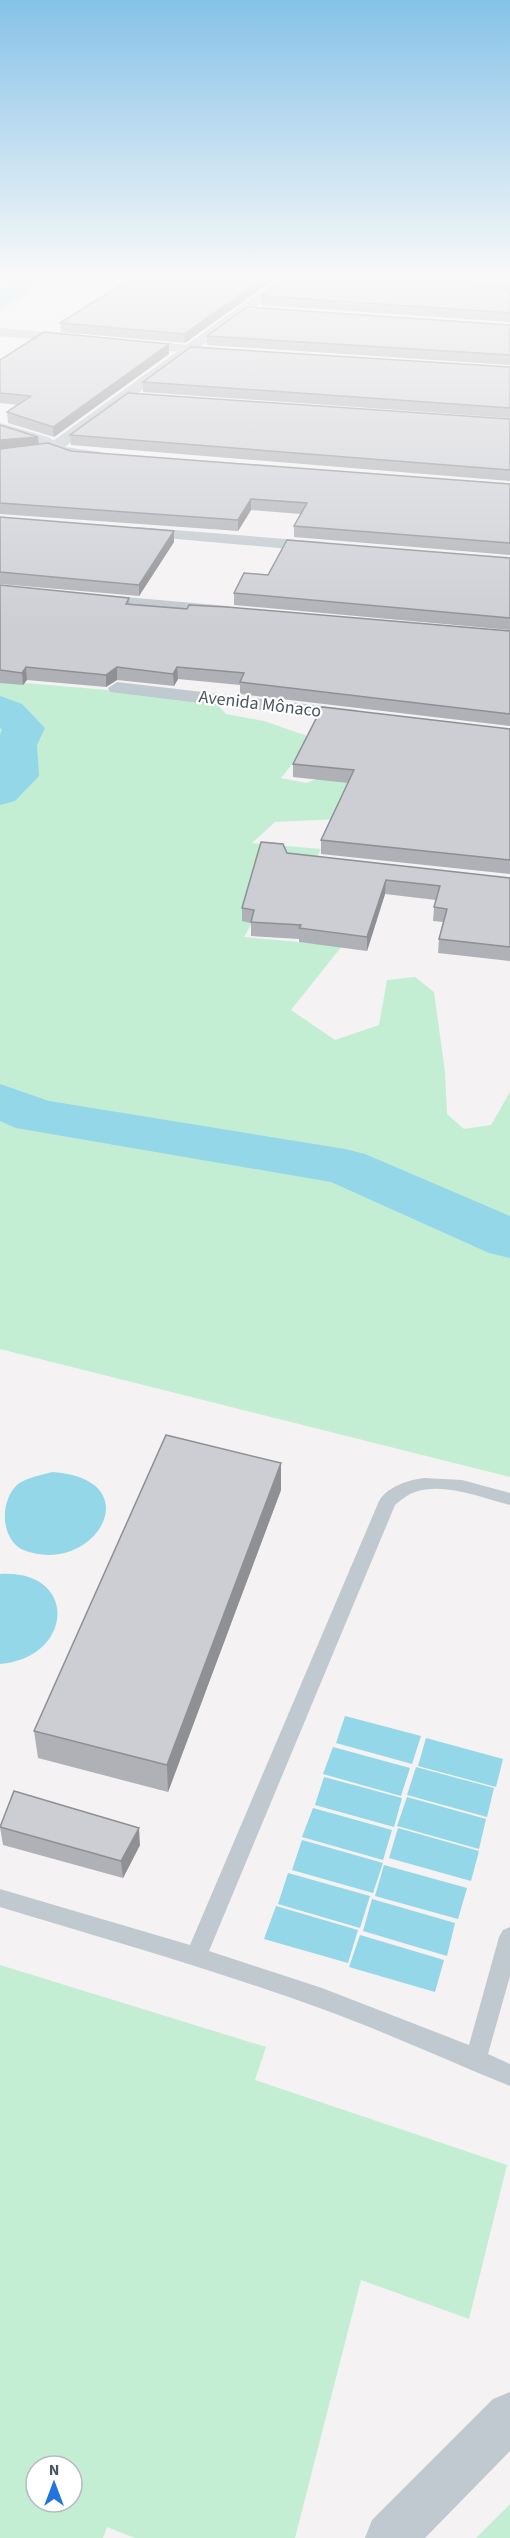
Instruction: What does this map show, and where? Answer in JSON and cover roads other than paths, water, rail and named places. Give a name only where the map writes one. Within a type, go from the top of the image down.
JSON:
[{"type":"main road","points":[[0,428],[48,449],[108,457]]},
{"type":"street","points":[[48,449],[128,392]]},
{"type":"street","points":[[121,397],[145,399]]},
{"type":"street","points":[[119,531],[344,549]]},
{"type":"street","points":[[69,597],[243,613]]},
{"type":"street","name":"Avenida Mônaco","points":[[117,688],[379,719]]},
{"type":"street","points":[[390,2538],[510,2416]]},
{"type":"lane","points":[[196,1956],[388,1501],[411,1487],[433,1484],[456,1485],[510,1499]]},
{"type":"lane","points":[[0,1898],[196,1956],[454,2047],[510,2075]]},
{"type":"lane","points":[[476,2059],[510,1937]]},
{"type":"water","points":[[53,1472],[84,1479],[101,1492],[106,1508],[101,1525],[89,1540],[70,1551],[47,1555],[21,1549],[9,1536],[6,1527],[8,1499],[18,1484]]},
{"type":"water","points":[[0,1574],[26,1576],[44,1585],[54,1599],[57,1615],[53,1632],[42,1647],[24,1658],[0,1664]]},
{"type":"water","points":[[345,1716],[421,1736],[412,1764],[336,1743]]},
{"type":"water","points":[[426,1738],[503,1759],[496,1787],[418,1766]]},
{"type":"water","points":[[333,1747],[410,1768],[401,1796],[323,1774]]},
{"type":"water","points":[[416,1767],[494,1788],[487,1817],[407,1795]]},
{"type":"water","points":[[324,1777],[402,1798],[394,1827],[315,1805]]},
{"type":"water","points":[[407,1797],[486,1819],[479,1849],[397,1826]]},
{"type":"water","points":[[313,1808],[392,1830],[383,1860],[302,1837]]},
{"type":"water","points":[[398,1828],[479,1851],[471,1881],[389,1858]]},
{"type":"water","points":[[302,1840],[383,1863],[373,1893],[292,1870]]},
{"type":"water","points":[[384,1865],[467,1888],[458,1919],[375,1896]]},
{"type":"water","points":[[288,1873],[370,1896],[360,1928],[278,1904]]},
{"type":"water","points":[[372,1899],[455,1923],[447,1956],[363,1931]]},
{"type":"water","points":[[276,1906],[358,1930],[348,1963],[264,1939]]},
{"type":"water","points":[[360,1935],[444,1960],[435,1992],[349,1967]]},
{"type":"waterway","points":[[0,708],[24,728],[16,745],[18,776],[0,792]]},
{"type":"waterway","points":[[0,1101],[36,1116],[345,1167],[510,1239]]}]
